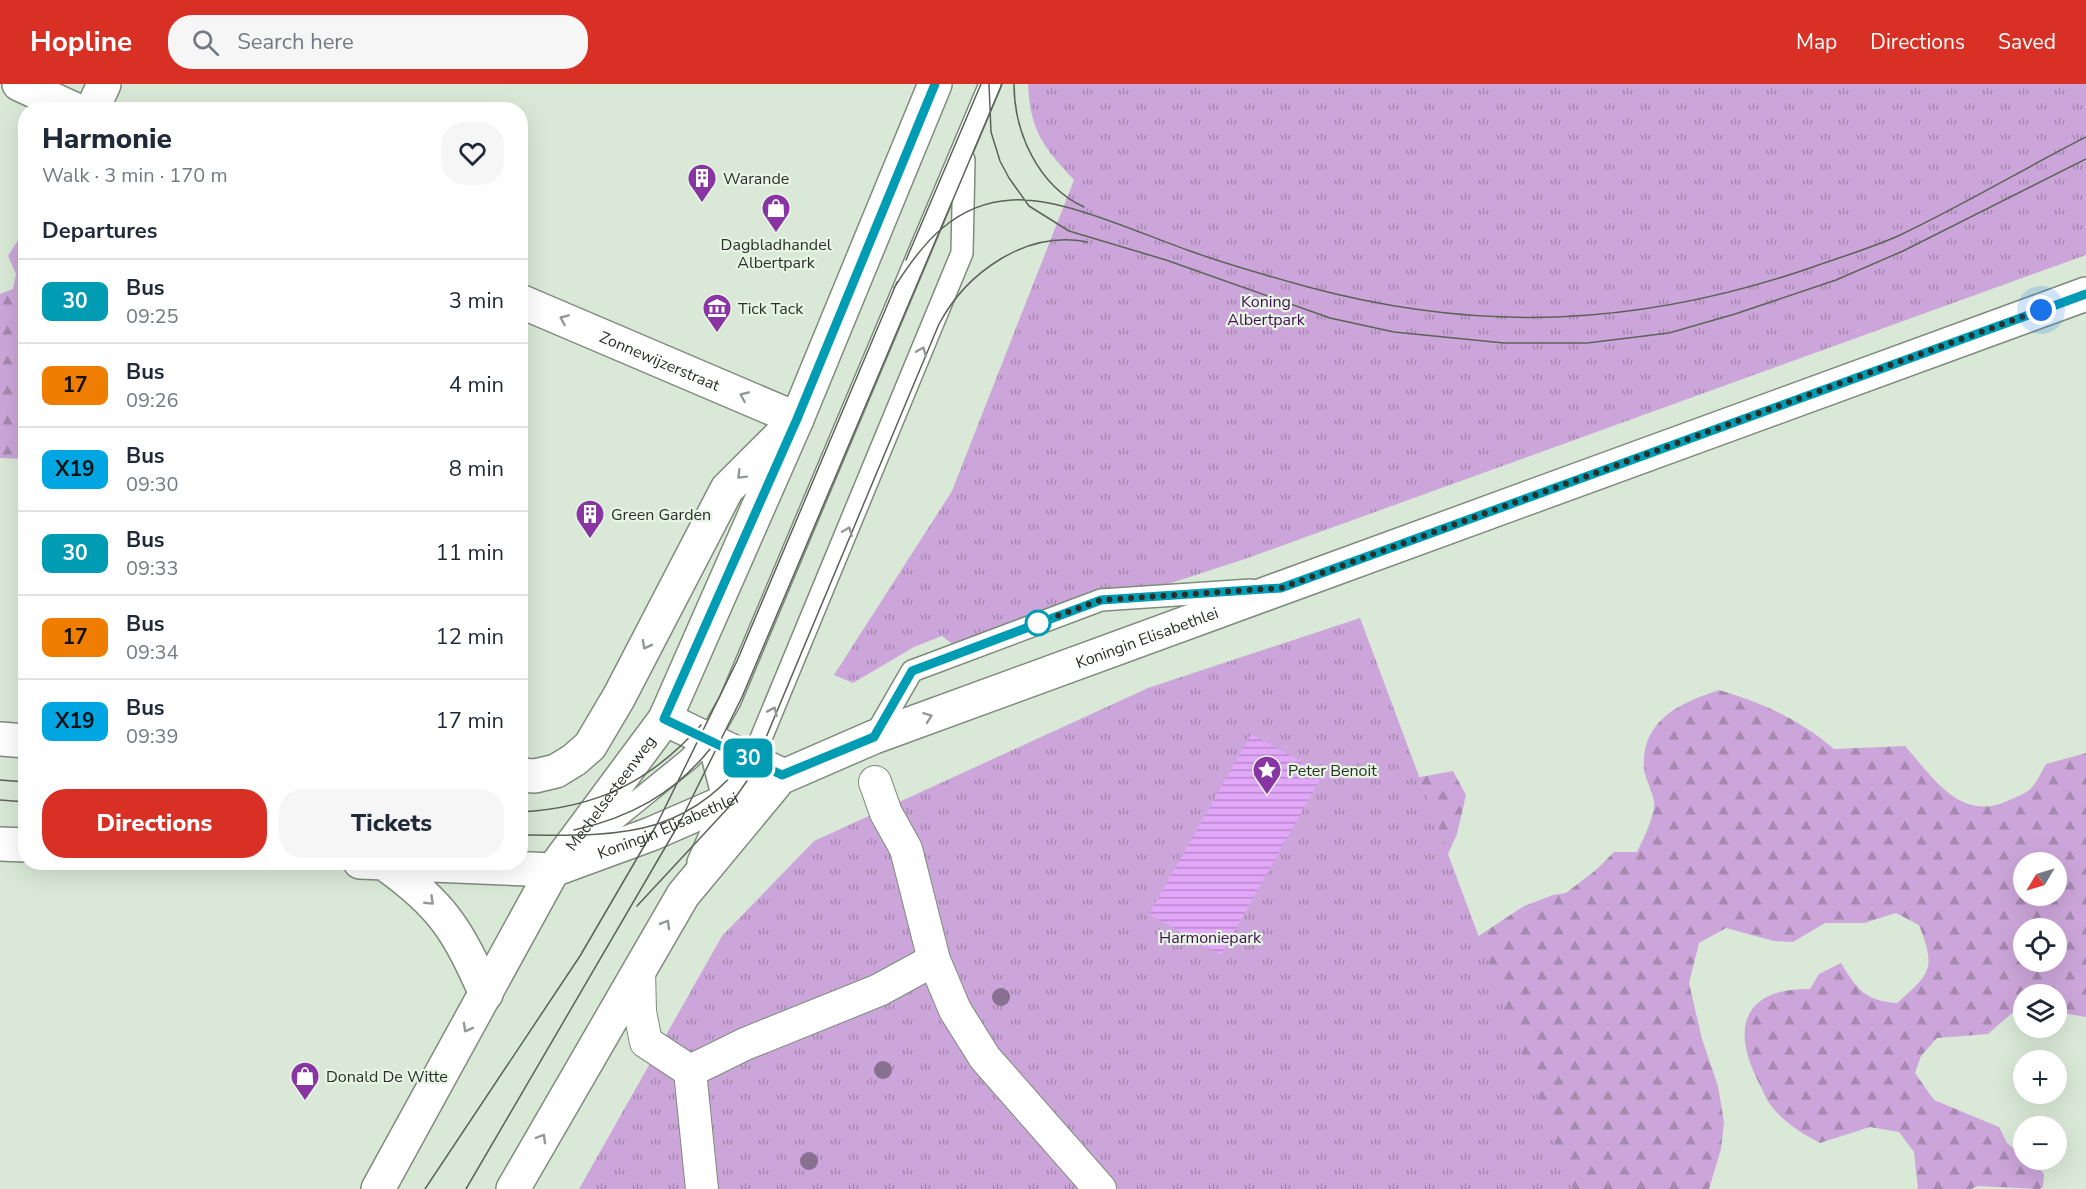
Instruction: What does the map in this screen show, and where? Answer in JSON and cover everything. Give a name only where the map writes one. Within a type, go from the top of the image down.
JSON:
[{"type":"main road","points":[[20,84],[59,102]]},
{"type":"main road","points":[[96,102],[104,84]]},
{"type":"main road","name":"Mechelsesteenweg","points":[[378,1189],[553,870],[664,719],[797,419],[935,84]]},
{"type":"main road","name":"Koningin Elisabethlei","points":[[553,870],[627,844],[874,737],[2086,294]]},
{"type":"main road","name":"Zonnewijzerstraat","points":[[528,304],[797,419]]},
{"type":"main road","name":"Mechelsesteenweg","points":[[528,776],[556,771],[574,760],[590,746],[603,726],[727,489],[797,419]]},
{"type":"main road","points":[[513,1189],[683,895],[782,775],[664,719]]},
{"type":"main road","points":[[0,739],[18,740]]},
{"type":"main road","points":[[0,843],[18,844]]},
{"type":"main road","points":[[528,869],[553,870]]},
{"type":"main road","points":[[387,870],[409,881],[453,927],[486,994]]},
{"type":"street","points":[[875,782],[886,813],[906,849],[934,960],[955,1010],[986,1058],[1100,1189]]},
{"type":"street","points":[[690,1071],[745,1044],[879,990],[934,960]]},
{"type":"street","points":[[639,971],[640,1012],[646,1042],[690,1071]]},
{"type":"street","points":[[690,1071],[702,1189]]},
{"type":"lane","points":[[553,870],[690,759],[708,740],[730,701],[990,84]]},
{"type":"lane","points":[[683,895],[724,803],[752,760],[963,253],[964,147]]},
{"type":"lane","points":[[874,737],[912,671],[1101,600],[1281,588]]},
{"type":"lane","points":[[708,740],[724,803]]},
{"type":"green space","name":"Koning Albertpark","points":[[1028,84],[2086,84],[2086,255],[1245,559],[1168,584],[1105,590],[956,647],[942,636],[914,647],[853,683],[834,675],[952,491],[1074,180],[1054,158],[1040,137],[1032,114]]},
{"type":"green space","points":[[18,240],[18,459],[0,458],[0,294],[13,289],[16,274],[8,256]]},
{"type":"green space","name":"Harmoniepark","points":[[1360,618],[1573,1189],[579,1189],[722,936],[814,841],[1148,688]]},
{"type":"green space","points":[[1719,690],[1751,700],[1794,721],[1834,749],[1905,746],[1936,782],[1960,801],[1974,805],[1989,806],[2022,795],[2031,789],[2046,764],[2086,753],[2086,1017],[2067,1014],[2067,984],[2013,984],[2013,1013],[1988,1034],[1937,1038],[1921,1056],[1915,1073],[1934,1100],[1999,1127],[2007,1143],[2013,1148],[2013,1170],[2040,1170],[2044,1174],[2043,1187],[2039,1189],[1978,1186],[1971,1189],[1918,1189],[1914,1152],[1899,1132],[1870,1127],[1820,1143],[1788,1123],[1777,1113],[1766,1097],[1749,1059],[1745,1042],[1745,1026],[1750,1013],[1758,1003],[1771,995],[1789,990],[1810,989],[1819,974],[1841,963],[1863,992],[1877,1000],[1897,1003],[1923,977],[1927,969],[1928,952],[1919,925],[1896,913],[1864,923],[1825,923],[1793,942],[1774,941],[1726,928],[1699,943],[1689,983],[1702,1039],[1718,1086],[1724,1122],[1721,1149],[1709,1189],[1429,1189],[1382,784],[1453,771],[1466,795],[1457,834],[1439,874],[1465,945],[1524,906],[1553,895],[1566,893],[1596,870],[1614,852],[1637,852],[1654,808],[1644,768],[1649,737],[1666,716],[1690,701]]},
{"type":"shaded area","points":[[1251,734],[1323,774],[1221,955],[1149,914]]},
{"type":"tram line","points":[[906,260],[981,84]]},
{"type":"tram line","points":[[989,84],[991,132],[1000,161],[1009,178],[1029,206],[1069,231],[1166,260],[1330,318],[1394,332],[1504,343],[1587,343],[1669,333],[1735,314],[1836,280],[1903,251],[2086,159]]},
{"type":"tram line","points":[[466,1189],[680,822],[742,697],[1002,84]]},
{"type":"tram line","points":[[1014,84],[1018,121],[1032,156],[1054,186],[1068,198],[1084,207]]},
{"type":"tram line","points":[[894,288],[916,256],[942,228],[973,209],[1012,200],[1054,204],[1078,210],[1249,270],[1373,302],[1437,312],[1500,317],[1562,317],[1624,312],[1687,302],[1749,287],[1877,244],[1946,212],[2086,137]]},
{"type":"tram line","points":[[637,906],[728,808],[749,778],[939,324],[951,305],[982,272],[1021,249],[1042,242],[1064,240],[1087,242]]},
{"type":"tram line","points":[[425,1189],[580,956],[657,824],[737,661],[897,282]]},
{"type":"tram line","points":[[528,811],[574,805],[620,788],[642,777],[662,762],[701,725]]},
{"type":"tram line","points":[[528,835],[594,834],[655,825],[682,814],[709,797],[734,773],[760,741]]},
{"type":"tram line","points":[[574,830],[613,819],[649,802],[681,779],[710,749]]},
{"type":"tram line","points":[[0,780],[18,781]]},
{"type":"tram line","points":[[0,800],[18,801]]},
{"type":"bus line","name":"30","points":[[935,84],[797,419],[708,625],[664,719],[782,775],[874,737],[912,671],[1101,600],[1281,588],[2086,294]]},
{"type":"place","name":"Warande","points":[[702,204]]},
{"type":"place","name":"Dagbladhandel Albertpark","points":[[776,234]]},
{"type":"place","name":"Tick Tack","points":[[717,334]]},
{"type":"place","name":"Green Garden","points":[[590,540]]},
{"type":"place","name":"Peter Benoit","points":[[1267,796]]},
{"type":"place","name":"Donald De Witte","points":[[305,1102]]},
{"type":"route","points":[[1038,623],[1101,600],[1281,588],[2041,310]]}]
